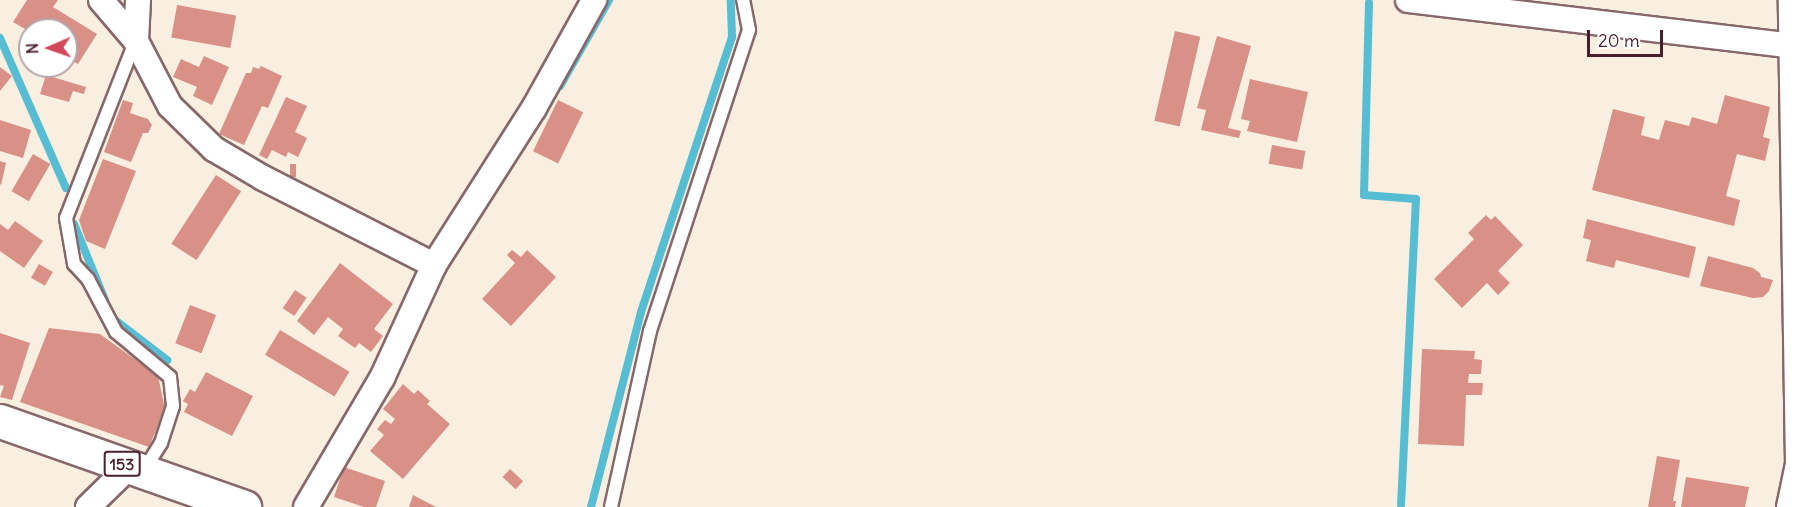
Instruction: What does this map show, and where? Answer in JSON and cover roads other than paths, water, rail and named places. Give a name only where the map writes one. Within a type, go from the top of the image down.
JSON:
[{"type":"highway","name":"153","points":[[0,421],[244,507]]},
{"type":"street","points":[[101,0],[136,40],[170,106],[214,149],[263,178],[434,265]]},
{"type":"street","points":[[136,40],[138,0]]},
{"type":"street","points":[[306,507],[382,378],[434,265],[534,108],[594,0]]},
{"type":"street","points":[[1789,507],[1799,467],[1796,48],[1791,0]]},
{"type":"street","points":[[1417,1],[1796,48]]},
{"type":"street","points":[[88,507],[136,469]]},
{"type":"lane","points":[[610,507],[651,331],[749,30],[743,0]]},
{"type":"lane","points":[[136,40],[66,218],[74,264],[88,279],[116,332],[170,377],[173,406],[161,443],[136,469]]},
{"type":"waterway","points":[[560,86],[609,0]]},
{"type":"waterway","points":[[591,507],[641,312],[732,37],[731,0]]},
{"type":"waterway","points":[[1369,3],[1364,195],[1416,199],[1401,505]]},
{"type":"waterway","points":[[0,38],[66,188]]},
{"type":"waterway","points":[[74,224],[105,300]]},
{"type":"waterway","points":[[111,317],[167,360]]}]
